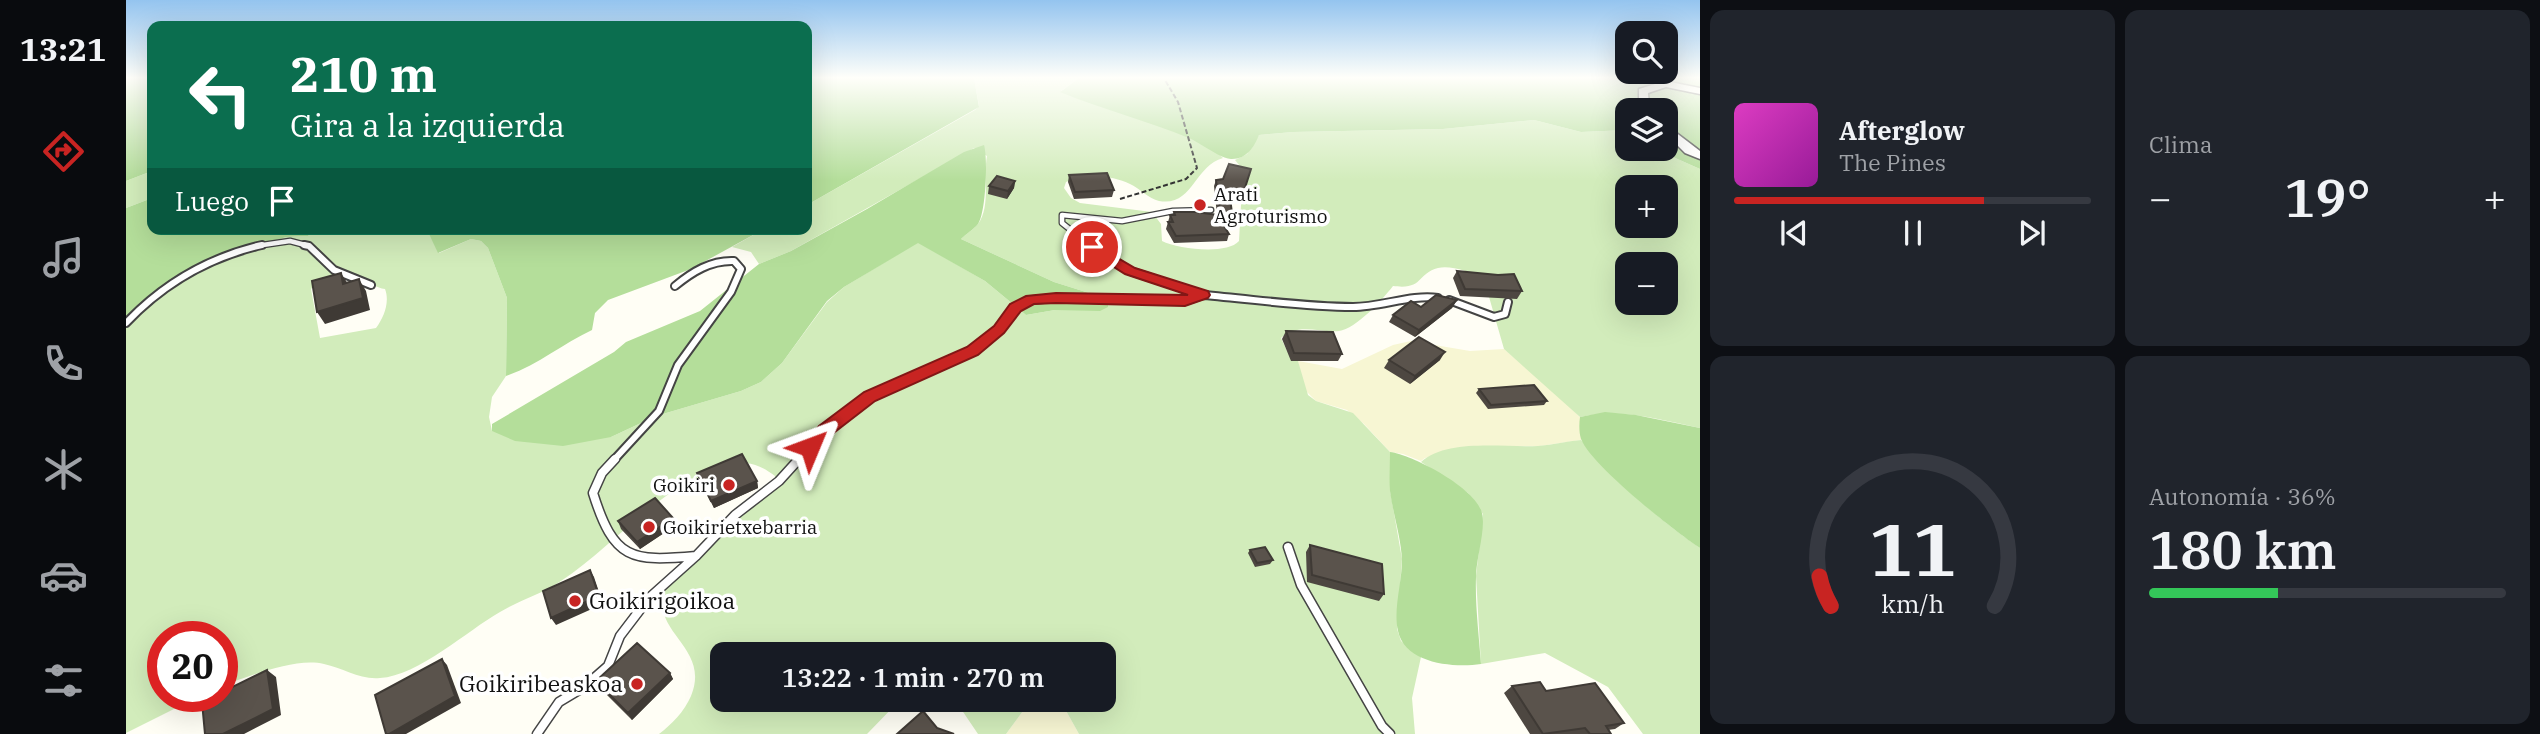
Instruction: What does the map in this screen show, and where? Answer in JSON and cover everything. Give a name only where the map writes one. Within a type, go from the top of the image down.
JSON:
[{"type":"street","points":[[1678,139],[1689,150],[1700,155]]},
{"type":"lane","points":[[1211,210],[1173,211],[1122,220],[1062,215],[1062,223],[1092,247],[1130,271],[1203,295],[1354,307],[1398,303],[1425,296],[1452,300],[1494,317],[1505,314],[1508,302]]},
{"type":"lane","points":[[126,323],[148,300],[182,275],[241,251],[270,243],[290,241],[309,246],[334,270],[371,285]]},
{"type":"lane","points":[[675,286],[688,275],[722,259],[734,261],[741,269],[731,292],[678,365],[659,411],[601,473],[593,493],[602,522],[618,544],[639,558],[696,556]]},
{"type":"lane","points":[[537,734],[559,702],[584,687],[608,666],[620,636],[649,598],[696,556],[735,515],[779,481],[825,430],[870,397],[972,351],[999,329],[1015,307],[1032,300],[1056,298],[1185,301],[1203,295]]},
{"type":"lane","points":[[1288,547],[1300,585],[1382,726],[1390,734]]},
{"type":"path","points":[[1121,199],[1185,179],[1197,168],[1181,112]]},
{"type":"green space","points":[[126,112],[147,112],[147,173],[126,181]]},
{"type":"green space","points":[[812,112],[970,112],[812,202]]},
{"type":"green space","points":[[971,112],[1120,112],[1169,128],[1209,147],[1223,158],[1213,162],[1187,192],[1170,201],[1155,200],[1130,184],[1107,177],[1073,179],[1066,182],[1064,188],[1071,198],[1080,203],[1152,212],[1161,224],[1162,241],[1202,249],[1224,248],[1239,241],[1243,170],[1235,160],[1247,154],[1259,135],[1443,129],[1534,120],[1581,132],[1615,131],[1615,161],[1678,159],[1700,169],[1700,428],[1625,414],[1580,417],[1504,349],[1483,276],[1455,268],[1438,268],[1410,286],[1393,286],[1369,313],[1346,329],[1301,329],[1281,338],[1287,351],[1298,361],[1308,395],[1316,401],[1353,413],[1390,452],[1390,490],[1402,559],[1397,629],[1401,641],[1421,657],[1412,698],[1415,734],[1079,734],[1067,712],[1116,712],[1116,642],[710,642],[710,712],[888,712],[867,734],[659,734],[685,707],[695,679],[688,653],[666,618],[662,605],[664,590],[774,481],[775,476],[769,472],[746,463],[702,475],[680,487],[561,581],[500,612],[426,661],[395,675],[365,677],[324,664],[300,663],[238,681],[238,621],[147,621],[147,712],[168,712],[126,733],[126,326],[159,292],[174,282],[251,248],[286,237],[430,235],[439,253],[471,239],[481,241],[488,248],[507,298],[506,376],[492,397],[489,417],[492,431],[611,437],[656,416],[741,391],[761,382],[782,363],[827,302],[844,287],[918,242],[985,281],[1026,315],[1055,310],[1100,310],[1105,298],[1054,282],[961,239],[978,224],[986,200],[987,156],[974,148],[791,251],[759,264],[751,252],[732,247],[753,235],[812,235],[812,202]],"holes":[[[350,274],[385,289],[387,299],[381,319],[376,328],[320,338],[311,289],[317,282]]]},
{"type":"green space","points":[[1116,112],[1615,112],[1615,131],[1581,132],[1534,120],[1443,129],[1259,135],[1246,155],[1228,159],[1189,138]]},
{"type":"green space","points":[[1678,112],[1700,112],[1700,169],[1678,159]]},
{"type":"green space","points":[[984,145],[986,185],[981,218],[961,239],[1054,282],[1105,298],[1108,307],[1100,311],[1055,310],[1026,315],[985,281],[918,243],[844,287],[827,301],[782,363],[761,382],[741,391],[656,416],[611,437],[563,446],[515,441],[492,431],[492,424],[614,352],[626,342],[700,311],[759,264],[791,251],[964,152]]},
{"type":"green space","points":[[147,173],[147,200],[126,208],[126,181]]},
{"type":"green space","points":[[147,200],[147,235],[309,235],[286,237],[225,257],[159,292],[126,326],[126,208]]},
{"type":"green space","points":[[429,235],[753,235],[691,269],[608,300],[595,313],[592,330],[506,376],[507,298],[488,248],[481,241],[471,239],[438,253]]},
{"type":"green space","points":[[1411,341],[1470,351],[1504,349],[1580,417],[1581,440],[1540,446],[1484,446],[1421,461],[1390,452],[1347,410],[1316,401],[1304,389],[1298,361],[1342,369],[1393,345]]},
{"type":"green space","points":[[1605,412],[1636,415],[1700,428],[1700,548],[1635,497],[1600,465],[1588,450],[1580,437],[1580,417]]},
{"type":"green space","points":[[1581,440],[1637,498],[1700,548],[1700,734],[1643,734],[1608,687],[1545,653],[1481,664],[1476,576],[1483,514],[1468,493],[1421,462],[1432,455],[1461,447],[1538,446]]},
{"type":"green space","points":[[1390,452],[1413,459],[1442,474],[1468,493],[1482,513],[1483,527],[1476,570],[1481,664],[1458,665],[1432,661],[1410,651],[1402,642],[1397,614],[1402,560],[1390,491]]},
{"type":"green space","points":[[963,712],[1022,712],[1006,734],[978,734]]},
{"type":"green space","points":[[1022,712],[1067,712],[1079,734],[1006,734]]},
{"type":"building","points":[[1229,164],[1251,169],[1243,194],[1229,190],[1233,221],[1221,221],[1229,234],[1176,236],[1168,222],[1173,222],[1170,215],[1175,215],[1174,212],[1218,215],[1221,220],[1216,180],[1223,179]]},
{"type":"building","points":[[1107,173],[1114,190],[1075,192],[1069,175]]},
{"type":"building","points":[[997,176],[1015,181],[1008,191],[989,186]]},
{"type":"building","points":[[1457,271],[1514,274],[1522,291],[1465,289]]},
{"type":"building","points":[[341,273],[343,284],[359,279],[363,298],[317,312],[312,281]]},
{"type":"building","points":[[1436,295],[1457,300],[1419,330],[1393,315],[1411,301],[1421,307]]},
{"type":"building","points":[[1286,331],[1333,332],[1342,354],[1294,353]]},
{"type":"building","points":[[1419,337],[1445,352],[1415,376],[1389,360]]},
{"type":"building","points":[[1534,385],[1547,401],[1491,405],[1479,389]]},
{"type":"building","name":"Goikiri","points":[[742,454],[757,481],[711,501],[697,473]]},
{"type":"building","name":"Goikirietxebarria","points":[[655,498],[673,518],[637,542],[618,521]]},
{"type":"building","points":[[1310,545],[1382,564],[1384,594],[1312,575]]},
{"type":"building","points":[[1265,547],[1273,560],[1257,563],[1250,550]]},
{"type":"building","name":"Goikirigoikoa","points":[[590,570],[599,596],[551,618],[543,591]]},
{"type":"building","name":"Goikiribeaskoa","points":[[637,643],[670,673],[628,713],[596,681]]},
{"type":"building","points":[[442,659],[455,696],[386,734],[375,695]]},
{"type":"building","points":[[267,670],[273,709],[223,734],[205,734],[203,712],[238,712],[238,684]]},
{"type":"building","points":[[1540,682],[1546,691],[1595,683],[1624,723],[1606,726],[1611,734],[1590,734],[1585,728],[1543,734],[1512,686]]},
{"type":"building","points":[[924,712],[937,728],[954,734],[897,734]]},
{"type":"place","name":"Arati Agroturismo","points":[[1200,205]]},
{"type":"place","name":"Goikiri","points":[[729,485]]},
{"type":"place","name":"Goikirietxebarria","points":[[649,527]]},
{"type":"place","name":"Goikirigoikoa","points":[[575,601]]},
{"type":"place","name":"Goikiribeaskoa","points":[[637,684]]},
{"type":"route","points":[[810,447],[825,430],[870,397],[972,351],[999,329],[1015,307],[1032,300],[1056,298],[1185,301],[1203,295],[1130,271],[1092,247]]}]
